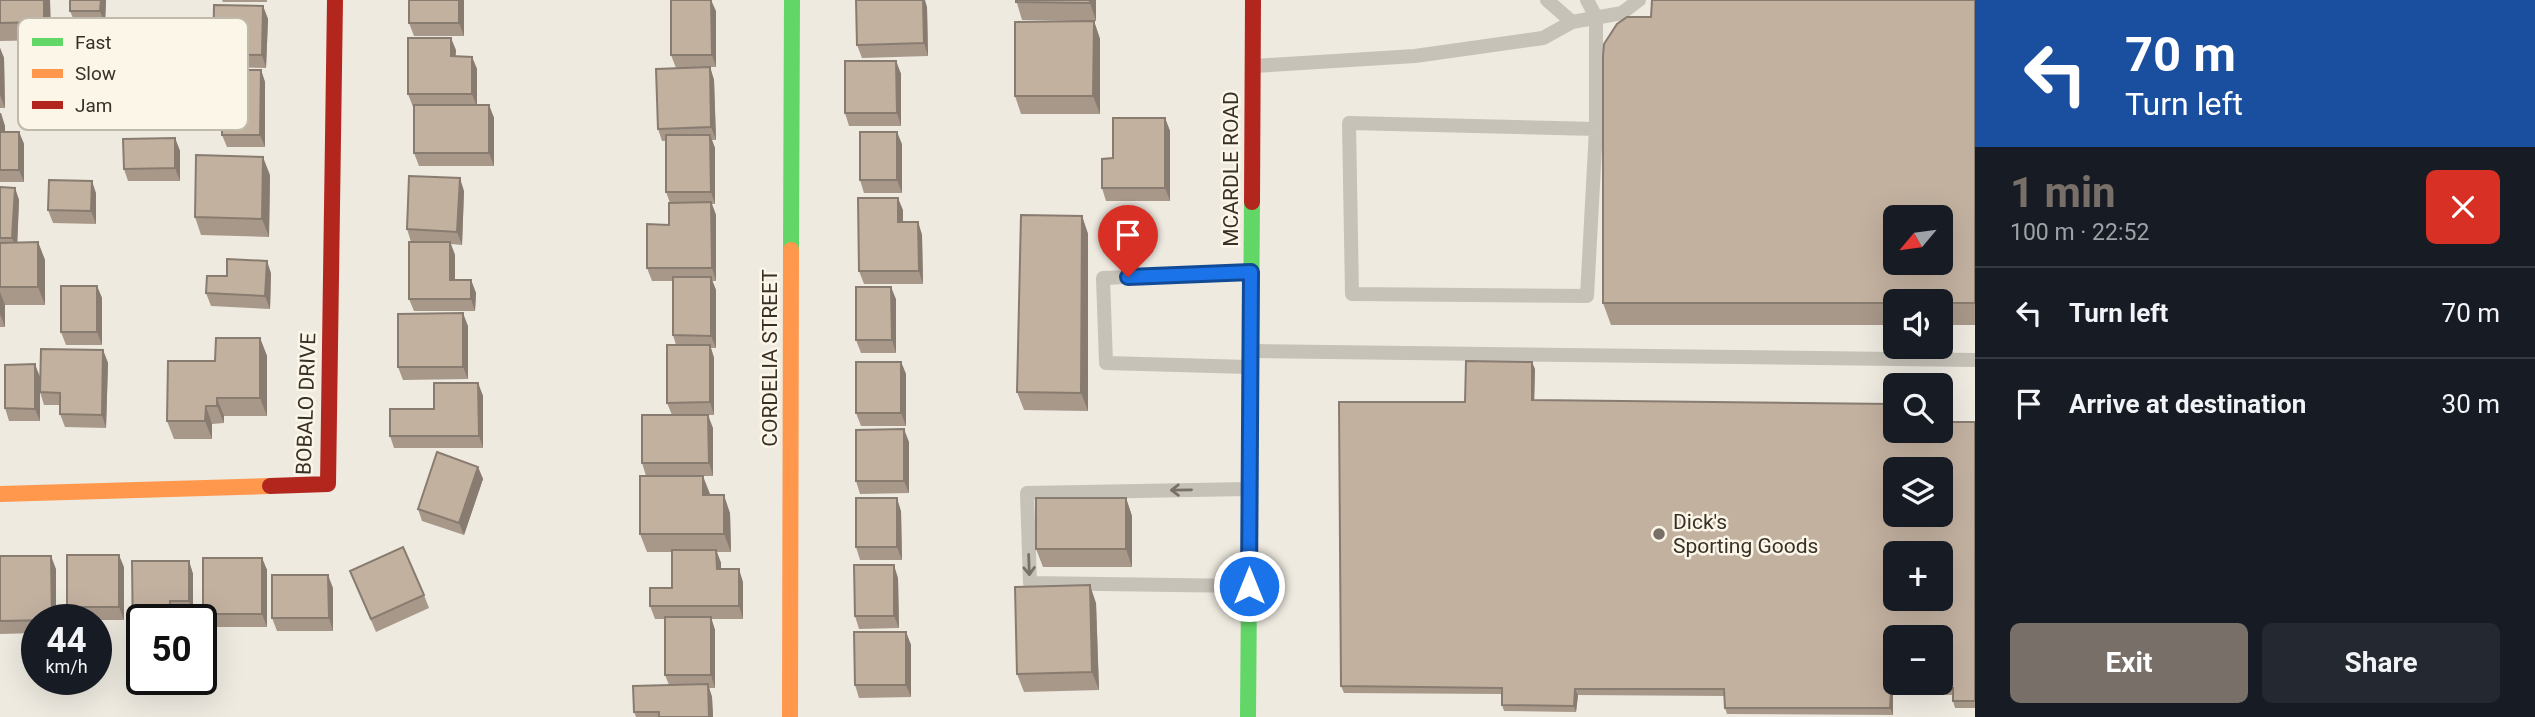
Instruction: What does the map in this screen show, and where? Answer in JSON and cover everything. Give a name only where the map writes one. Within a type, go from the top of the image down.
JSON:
[{"type":"street","name":"BOBALO DRIVE","points":[[0,494],[328,484],[335,0]]},
{"type":"street","name":"CORDELIA STREET","points":[[790,717],[792,0]]},
{"type":"street","name":"MCARDLE ROAD","points":[[1248,717],[1253,0]]},
{"type":"lane","points":[[1547,0],[1572,22]]},
{"type":"lane","points":[[1587,0],[1595,17],[1596,129],[1587,296],[1352,294],[1349,123],[1596,129]]},
{"type":"lane","points":[[1252,66],[1415,57],[1542,38],[1572,22],[1622,13],[1639,0]]},
{"type":"lane","points":[[1622,13],[1631,31]]},
{"type":"lane","points":[[1251,272],[1103,278],[1105,363],[1250,359],[1975,360]]},
{"type":"lane","points":[[1249,586],[1030,583],[1027,493],[1250,489]]},
{"type":"building","points":[[0,0],[44,0],[44,18],[18,18],[18,23],[0,23]]},
{"type":"building","points":[[70,0],[101,0],[100,11],[70,11]]},
{"type":"building","points":[[409,0],[459,0],[459,23],[409,23]]},
{"type":"building","points":[[671,0],[711,0],[712,55],[671,55]]},
{"type":"building","points":[[856,0],[923,0],[924,43],[857,45]]},
{"type":"building","points":[[1090,0],[1090,3],[1016,2]]},
{"type":"building","points":[[1652,0],[1975,0],[1975,303],[1953,303],[1953,289],[1883,289],[1883,303],[1603,303],[1604,44],[1617,24],[1627,17],[1651,17]]},
{"type":"building","points":[[214,5],[263,6],[262,55],[248,55],[248,18],[214,18]]},
{"type":"building","points":[[1094,21],[1093,96],[1015,96],[1015,22]]},
{"type":"building","points":[[408,38],[451,38],[451,56],[472,57],[472,94],[408,94]]},
{"type":"building","points":[[845,61],[896,61],[897,113],[845,113]]},
{"type":"building","points":[[710,67],[711,127],[658,129],[656,69]]},
{"type":"building","points":[[248,70],[261,70],[260,135],[222,135],[222,130],[248,130]]},
{"type":"building","points":[[414,105],[489,105],[489,153],[414,153]]},
{"type":"building","points":[[0,113],[1,132],[19,132],[19,170],[0,170]]},
{"type":"building","points":[[1113,118],[1165,118],[1165,188],[1102,188],[1102,159],[1113,158]]},
{"type":"building","points":[[860,132],[897,132],[897,180],[860,180]]},
{"type":"building","points":[[666,135],[710,135],[711,192],[666,192]]},
{"type":"building","points":[[175,138],[175,168],[124,169],[123,139]]},
{"type":"building","points":[[196,155],[263,157],[262,219],[195,217]]},
{"type":"building","points":[[409,176],[460,178],[457,232],[407,229]]},
{"type":"building","points":[[49,180],[92,181],[91,211],[48,210]]},
{"type":"building","points":[[0,187],[15,188],[12,238],[0,238]]},
{"type":"building","points":[[858,198],[898,198],[898,222],[918,222],[919,271],[859,271]]},
{"type":"building","points":[[711,202],[712,268],[647,268],[647,224],[669,225],[669,203]]},
{"type":"building","points":[[1021,215],[1082,216],[1081,393],[1017,392]]},
{"type":"building","points":[[38,242],[38,287],[0,287],[0,243]]},
{"type":"building","points":[[409,242],[450,242],[450,280],[471,280],[471,299],[409,299]]},
{"type":"building","points":[[227,259],[267,261],[265,296],[206,293],[207,276],[227,276]]},
{"type":"building","points":[[673,277],[711,277],[711,336],[673,335]]},
{"type":"building","points":[[61,286],[97,286],[97,332],[61,332]]},
{"type":"building","points":[[856,287],[891,287],[892,340],[856,340]]},
{"type":"building","points":[[463,313],[463,367],[398,367],[398,314]]},
{"type":"building","points":[[216,338],[260,338],[260,398],[217,398],[217,406],[206,406],[205,421],[167,421],[168,361],[215,361]]},
{"type":"building","points":[[667,345],[710,345],[710,402],[667,403]]},
{"type":"building","points":[[41,349],[103,350],[102,415],[60,414],[60,393],[40,392]]},
{"type":"building","name":"Dick's Sporting Goods","points":[[1466,361],[1532,362],[1532,400],[1883,404],[1883,443],[1953,443],[1953,422],[1975,422],[1975,701],[1953,701],[1953,625],[1883,625],[1883,695],[1891,695],[1890,708],[1725,708],[1724,689],[1575,689],[1574,706],[1502,705],[1502,688],[1341,686],[1339,402],[1465,402]]},
{"type":"building","points":[[856,362],[901,362],[901,413],[856,413]]},
{"type":"building","points":[[35,364],[35,409],[5,408],[5,365]]},
{"type":"building","points":[[434,383],[478,383],[479,436],[390,436],[390,409],[434,409]]},
{"type":"building","points":[[642,415],[708,415],[709,463],[642,463]]},
{"type":"building","points":[[904,429],[904,481],[856,481],[856,430]]},
{"type":"building","points":[[437,452],[478,467],[459,523],[418,509]]},
{"type":"building","points":[[640,476],[703,476],[703,495],[724,495],[724,534],[640,534]]},
{"type":"building","points":[[856,498],[897,498],[897,547],[856,547]]},
{"type":"building","points":[[1036,498],[1126,498],[1126,549],[1036,549]]},
{"type":"building","points":[[403,547],[424,595],[371,619],[350,571]]},
{"type":"building","points":[[672,550],[716,550],[717,569],[739,569],[739,606],[650,606],[650,588],[672,588]]},
{"type":"building","points":[[67,555],[119,555],[119,607],[112,607],[112,604],[67,604]]},
{"type":"building","points":[[0,556],[51,556],[52,604],[21,604],[21,621],[0,621]]},
{"type":"building","points":[[203,558],[262,558],[262,614],[217,614],[217,604],[203,604]]},
{"type":"building","points":[[132,561],[189,561],[189,601],[133,604]]},
{"type":"building","points":[[854,565],[894,565],[894,616],[855,616]]},
{"type":"building","points":[[272,575],[328,575],[329,618],[272,618]]},
{"type":"building","points":[[1090,585],[1092,672],[1017,674],[1015,587]]},
{"type":"building","points":[[665,617],[711,617],[711,675],[665,675]]},
{"type":"building","points":[[854,632],[906,632],[906,685],[855,685]]},
{"type":"building","points":[[708,684],[709,717],[659,717],[659,712],[634,712],[633,686]]},
{"type":"traffic: fast","points":[[791,250],[792,0]]},
{"type":"traffic: fast","points":[[1248,717],[1252,202]]},
{"type":"traffic: slow","points":[[790,717],[791,250]]},
{"type":"traffic: slow","points":[[0,494],[270,486]]},
{"type":"traffic: jam","points":[[270,486],[328,484],[335,0]]},
{"type":"traffic: jam","points":[[1252,202],[1253,0]]},
{"type":"place","name":"Dick's Sporting Goods","points":[[1659,534]]},
{"type":"route","points":[[1128,277],[1251,272],[1249,586]]}]
